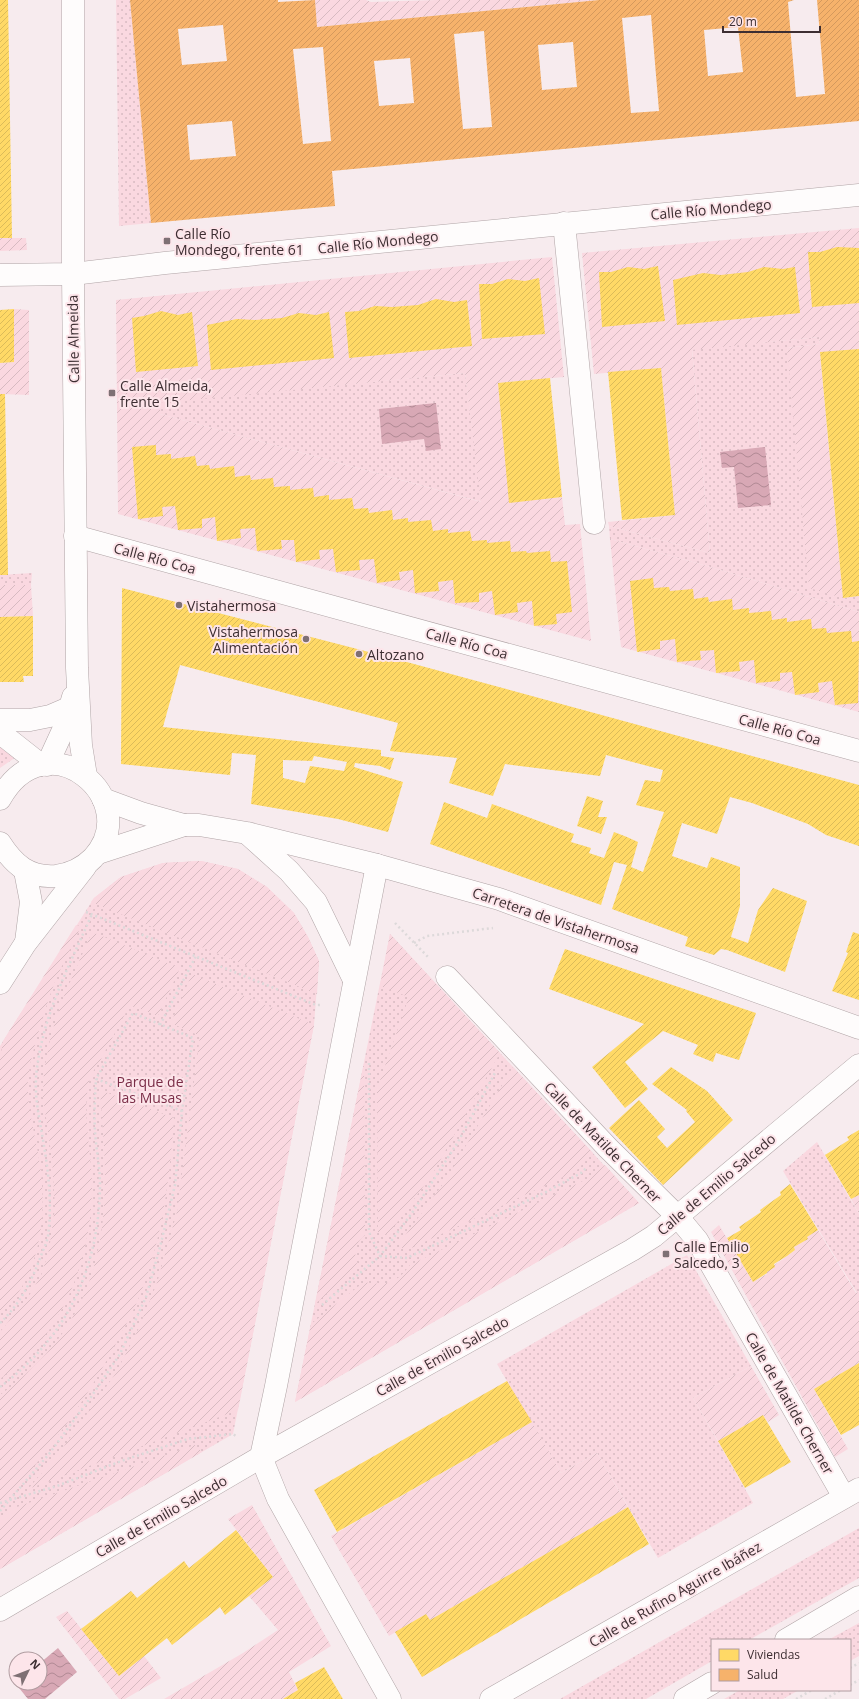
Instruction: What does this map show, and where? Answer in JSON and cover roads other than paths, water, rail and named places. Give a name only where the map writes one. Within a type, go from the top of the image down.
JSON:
[{"type":"street","name":"Calle Almeida","points":[[73,0],[73,274],[77,678],[81,746],[86,776]]},
{"type":"street","name":"Calle Río Mondego","points":[[0,275],[73,274],[165,263],[859,195]]},
{"type":"street","points":[[564,223],[594,523]]},
{"type":"street","name":"Calle Río Coa","points":[[75,536],[859,751]]},
{"type":"street","name":"Calle Almeida","points":[[44,765],[71,707],[77,678]]},
{"type":"street","points":[[0,720],[30,720],[50,716],[71,707]]},
{"type":"street","points":[[0,734],[8,738],[44,765]]},
{"type":"street","points":[[0,799],[8,785],[22,772],[44,765],[61,765],[74,769],[86,776],[96,787],[103,800],[107,813],[108,827],[104,841],[92,859],[26,942],[0,983]]},
{"type":"street","name":"Carretera de Vistahermosa","points":[[103,800],[141,813],[184,825],[199,825],[247,833],[377,865],[498,898],[859,1028]]},
{"type":"street","name":"Carretera de Vistahermosa","points":[[25,871],[45,877],[66,875],[92,859],[184,825]]},
{"type":"street","points":[[247,833],[289,871],[316,902],[354,980]]},
{"type":"street","points":[[0,843],[10,858],[25,871],[31,902],[26,942]]},
{"type":"street","points":[[377,865],[261,1457],[278,1499],[390,1699]]},
{"type":"street","name":"Calle de Matilde Cherner","points":[[447,977],[608,1148],[677,1216],[697,1240],[852,1493]]},
{"type":"street","name":"Calle de Emilio Salcedo","points":[[0,1610],[261,1457],[632,1250],[654,1236],[859,1065]]},
{"type":"street","name":"Calle de Rufino Aguirre Ibáñez","points":[[491,1699],[852,1493]]},
{"type":"street","points":[[788,1639],[859,1597]]},
{"type":"street","points":[[685,1699],[711,1684]]},
{"type":"water","points":[[436,403],[441,449],[426,451],[424,439],[382,444],[379,409]]},
{"type":"water","points":[[765,447],[771,505],[738,508],[734,467],[722,468],[720,452]]},
{"type":"water","points":[[58,1648],[77,1672],[45,1699],[28,1699],[22,1691],[48,1691],[48,1656]]},
{"type":"place","name":"Calle Río Mondego, frente 61","points":[[167,241]]},
{"type":"place","name":"Calle Almeida, frente 15","points":[[112,393]]},
{"type":"place","name":"Vistahermosa","points":[[179,605]]},
{"type":"place","name":"Vistahermosa Alimentación","points":[[306,639]]},
{"type":"place","name":"Altozano","points":[[359,654]]},
{"type":"place","name":"Calle Emilio Salcedo, 3","points":[[666,1254]]},
{"type":"park label","name":"Parque de las Musas","points":[[150,1090]]}]
